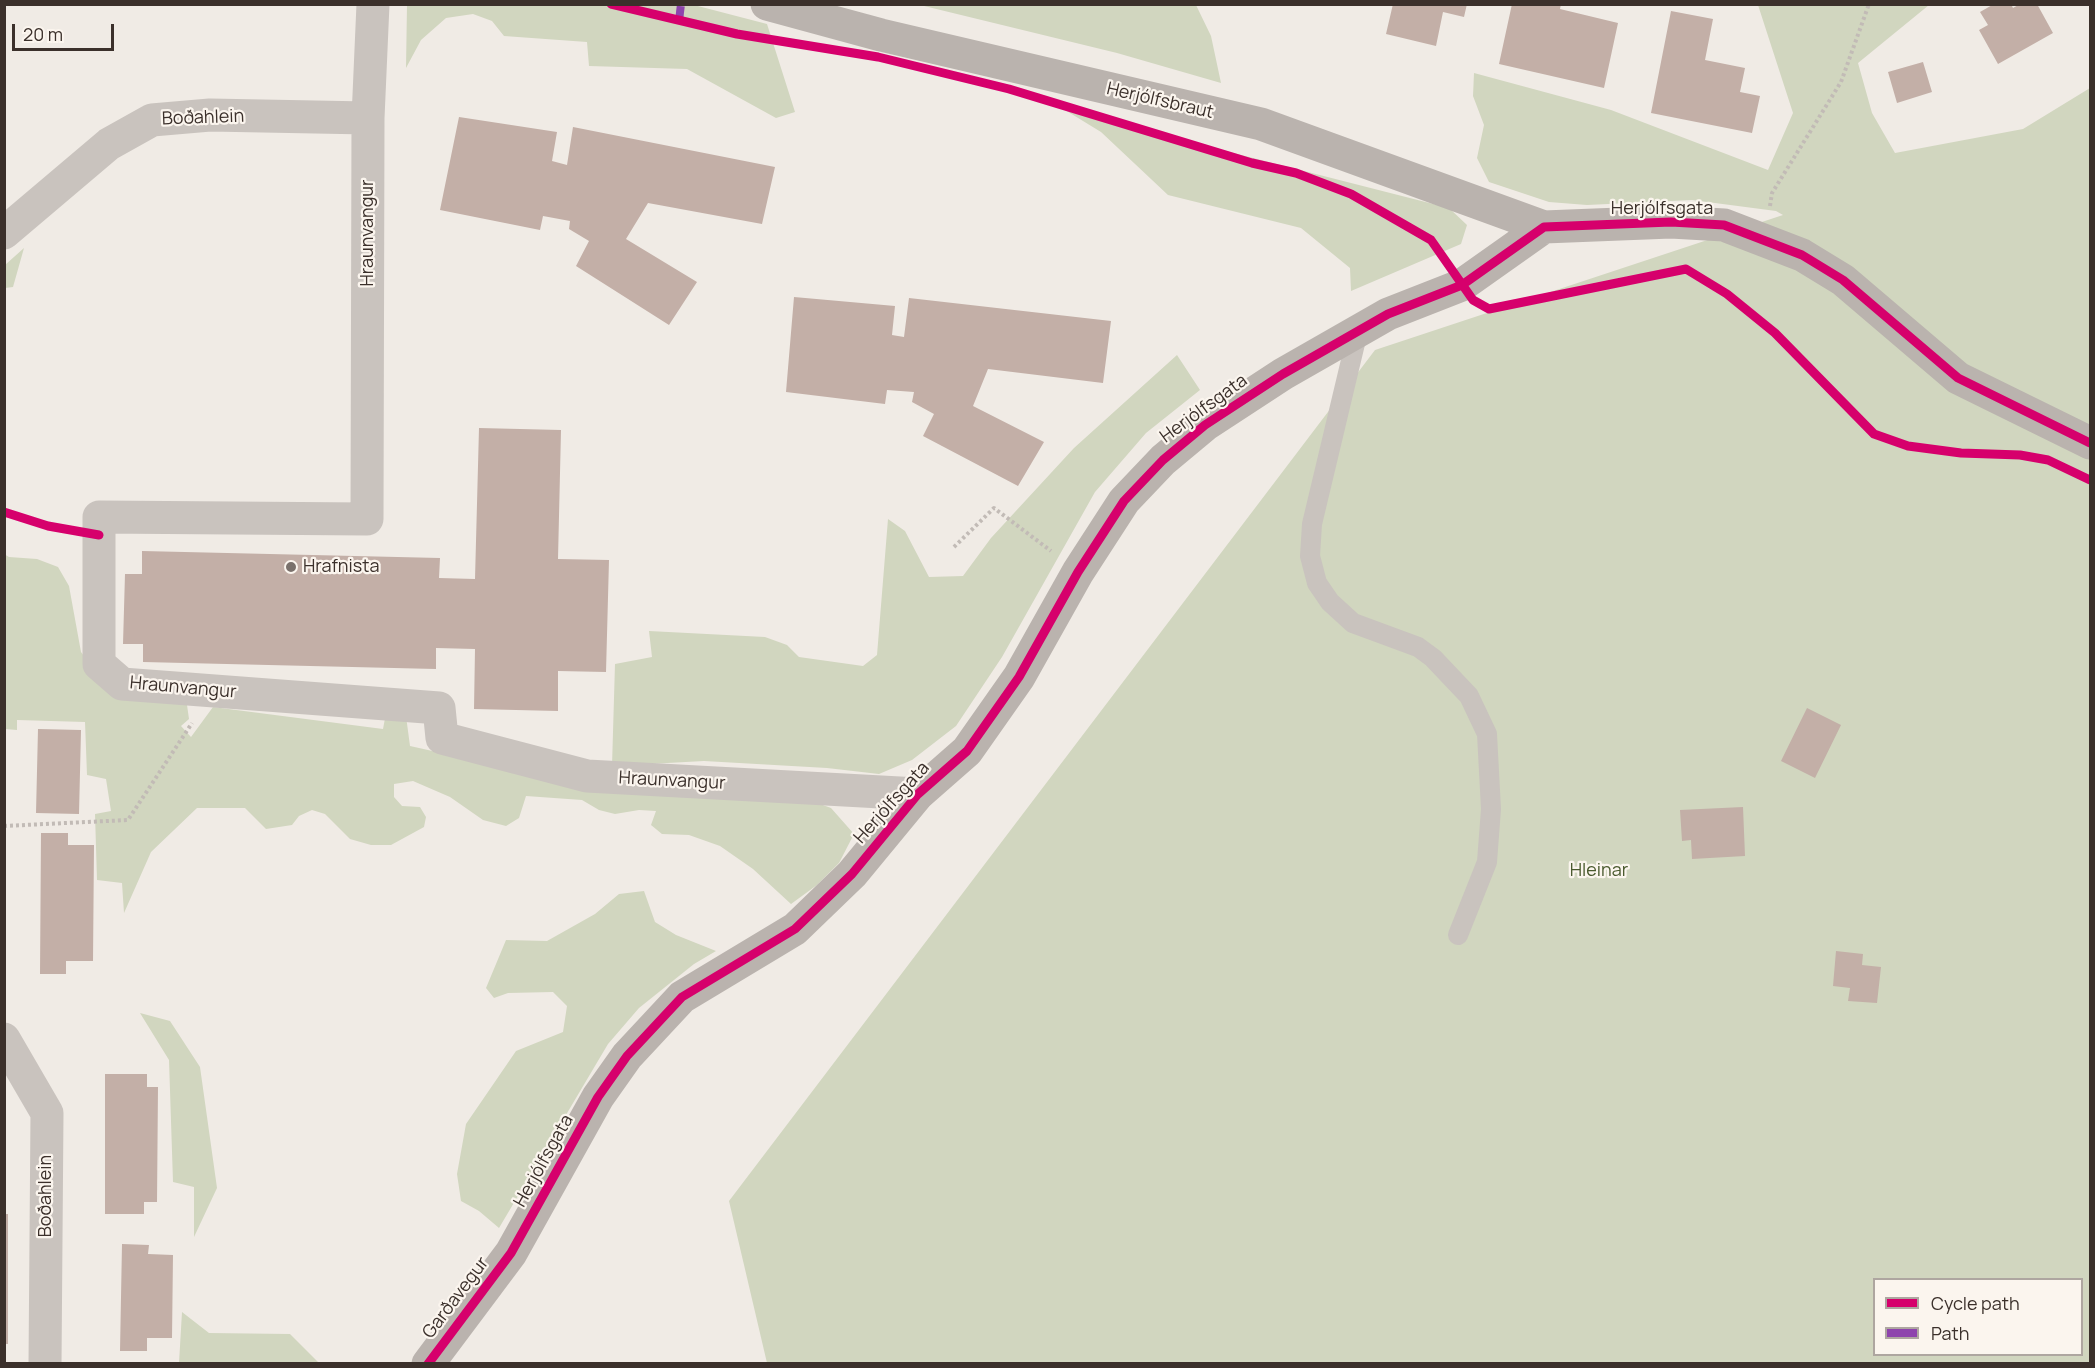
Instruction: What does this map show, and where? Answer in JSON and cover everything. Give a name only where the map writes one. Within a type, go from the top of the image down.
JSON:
[{"type":"street","name":"Hraunvangur","points":[[373,4],[368,118],[367,519],[99,517],[99,664],[122,684],[439,708],[442,738],[587,776],[918,794]]},
{"type":"street","name":"Herjólfsbraut","points":[[767,4],[881,35],[1261,124],[1544,227]]},
{"type":"street","name":"Boðahlein","points":[[4,233],[109,144],[152,120],[210,115],[368,118]]},
{"type":"street","name":"Herjólfsgata","points":[[511,1253],[598,1097],[627,1056],[682,997],[795,929],[852,874],[918,794],[967,751],[1019,677],[1078,572],[1124,501],[1163,460],[1204,425],[1282,374],[1388,314],[1462,285],[1544,227],[1724,225],[1802,255],[1843,280],[1958,378],[2091,443]]},
{"type":"street","name":"Boðahlein","points":[[4,1039],[47,1113],[45,1364]]},
{"type":"street","name":"Garðavegur","points":[[429,1364],[511,1253]]},
{"type":"lane","points":[[1358,331],[1312,524],[1310,556],[1317,583],[1330,602],[1353,623],[1418,647],[1433,658],[1469,696],[1487,734],[1491,809],[1487,862],[1458,935]]},
{"type":"path","points":[[1764,240],[1772,193],[1841,82],[1869,4]]},
{"type":"path","points":[[954,547],[994,508],[1078,572]]},
{"type":"path","points":[[4,826],[128,820],[195,718],[199,690]]},
{"type":"green space","points":[[407,5],[694,5],[767,24],[795,112],[776,118],[687,69],[589,66],[587,42],[504,36],[492,21],[473,14],[446,18],[421,40],[406,68]]},
{"type":"green space","points":[[920,5],[1196,5],[1211,36],[1221,83],[1117,53]]},
{"type":"green space","name":"Hleinar","points":[[1758,5],[1929,5],[1858,63],[1872,113],[1895,153],[2023,129],[2090,88],[2090,1363],[767,1363],[729,1201],[1375,350],[1783,215],[1776,211],[1692,200],[1587,205],[1549,202],[1489,182],[1477,158],[1484,125],[1473,96],[1474,73],[1611,110],[1768,170],[1793,113]]},
{"type":"green space","points":[[1065,110],[1449,208],[1467,225],[1461,244],[1351,291],[1350,268],[1301,228],[1168,195],[1101,132]]},
{"type":"green space","points":[[24,248],[13,287],[5,288],[5,265]]},
{"type":"green space","points":[[1177,355],[1200,390],[1146,433],[1095,492],[1002,657],[956,726],[912,760],[879,774],[827,768],[704,761],[612,766],[615,664],[652,657],[649,631],[765,637],[787,645],[799,657],[863,666],[877,655],[888,519],[905,531],[929,577],[963,576],[991,538],[1074,448]]},
{"type":"green space","points":[[4,554],[9,557],[37,559],[58,567],[69,586],[81,652],[102,680],[187,705],[189,719],[181,726],[191,737],[213,707],[383,729],[386,713],[406,716],[410,746],[576,783],[793,794],[831,808],[854,834],[839,863],[817,885],[791,904],[753,869],[720,846],[689,835],[662,834],[651,825],[656,811],[639,810],[615,814],[599,810],[582,800],[526,796],[519,818],[506,826],[483,820],[450,797],[413,781],[394,784],[394,797],[402,806],[420,807],[426,817],[424,827],[391,845],[371,845],[350,839],[325,814],[312,810],[299,816],[292,825],[266,829],[245,808],[197,808],[151,852],[124,913],[122,883],[97,880],[95,814],[111,811],[106,779],[87,775],[85,722],[17,720],[17,730],[5,729]]},
{"type":"green space","points":[[644,891],[655,922],[676,935],[716,951],[694,964],[639,1008],[608,1044],[499,1228],[479,1211],[461,1201],[457,1174],[466,1124],[516,1051],[563,1032],[567,1006],[553,992],[508,993],[494,998],[486,988],[506,940],[547,941],[595,914],[619,894]]},
{"type":"green space","points":[[140,1013],[170,1021],[200,1067],[217,1188],[194,1237],[194,1187],[173,1182],[169,1060]]},
{"type":"green space","points":[[182,1312],[209,1333],[290,1334],[319,1363],[179,1363]]},
{"type":"building","points":[[1393,4],[1467,4],[1464,17],[1443,12],[1436,46],[1386,34]]},
{"type":"building","points":[[1512,4],[1561,4],[1560,9],[1618,23],[1604,88],[1499,64]]},
{"type":"building","points":[[1994,4],[2011,4],[2013,8],[2020,4],[2037,4],[2053,33],[1998,64],[1979,30],[1988,25],[1980,12]]},
{"type":"building","points":[[1671,11],[1713,19],[1705,60],[1745,68],[1740,92],[1760,96],[1752,133],[1651,113]]},
{"type":"building","points":[[1923,62],[1932,92],[1897,103],[1888,72]]},
{"type":"building","points":[[459,117],[557,132],[552,161],[567,165],[573,127],[775,167],[762,224],[648,203],[626,239],[697,282],[669,325],[576,266],[589,241],[569,229],[570,221],[543,216],[540,230],[440,210]]},
{"type":"building","points":[[794,297],[895,306],[892,335],[904,337],[909,298],[1111,321],[1103,383],[988,369],[973,406],[1044,442],[1018,486],[923,436],[934,414],[912,402],[914,392],[887,390],[885,404],[786,392]]},
{"type":"building","name":"Hrafnista","points":[[479,428],[561,430],[558,559],[609,560],[606,672],[558,671],[558,711],[474,709],[475,649],[436,648],[436,669],[143,662],[143,644],[123,644],[125,574],[142,574],[142,551],[440,558],[439,578],[475,579]]},
{"type":"building","points":[[1807,708],[1841,725],[1815,778],[1781,761]]},
{"type":"building","points":[[38,729],[81,730],[79,814],[36,813]]},
{"type":"building","points":[[1743,807],[1745,856],[1692,859],[1691,840],[1682,841],[1680,810]]},
{"type":"building","points":[[41,833],[68,833],[68,845],[94,845],[93,961],[66,961],[66,974],[40,974]]},
{"type":"building","points":[[1836,951],[1863,954],[1862,965],[1881,967],[1877,1003],[1848,1001],[1850,988],[1833,986]]},
{"type":"building","points":[[105,1074],[147,1074],[147,1087],[158,1087],[157,1202],[144,1202],[144,1214],[105,1214]]},
{"type":"building","points":[[4,1214],[8,1214],[8,1344],[4,1344]]},
{"type":"building","points":[[122,1244],[149,1245],[148,1254],[173,1255],[172,1338],[147,1338],[147,1351],[120,1351]]},
{"type":"marked path","points":[[679,21],[681,4]]},
{"type":"cycle path","points":[[611,4],[737,34],[878,57],[1009,89],[1252,163],[1296,173],[1351,194],[1431,240],[1473,300],[1489,309],[1686,269],[1727,294],[1775,333],[1874,434],[1908,446],[1961,453],[2020,455],[2048,460],[2090,480]]},
{"type":"cycle path","points":[[428,1364],[511,1253],[598,1097],[627,1056],[682,997],[795,929],[852,874],[918,794],[967,751],[1019,677],[1078,572],[1124,501],[1163,460],[1205,425],[1283,374],[1388,314],[1462,285],[1544,227],[1671,222],[1724,225],[1802,255],[1843,280],[1958,378],[2090,443]]},
{"type":"cycle path","points":[[4,512],[48,526],[99,535]]},
{"type":"place","name":"Hrafnista","points":[[291,567]]}]
